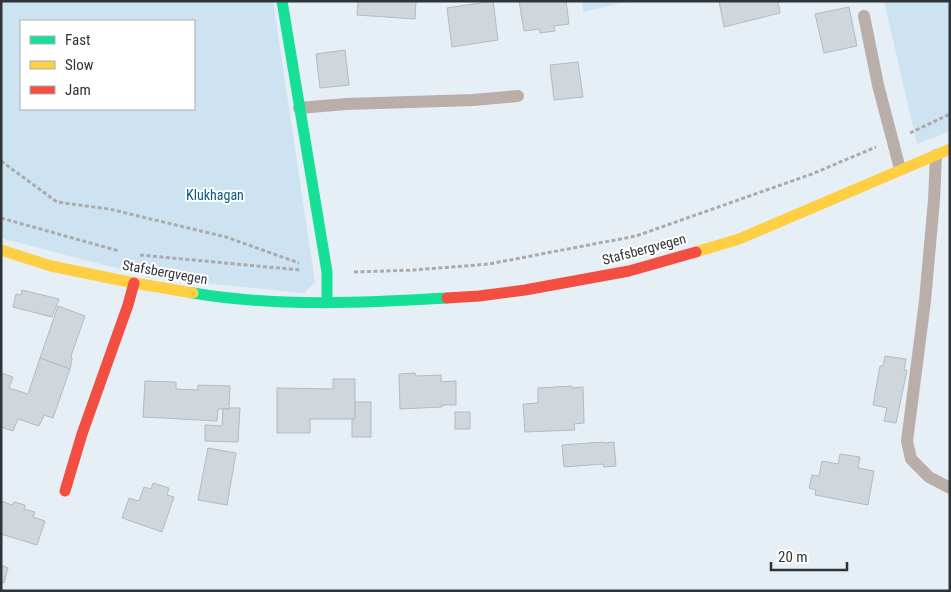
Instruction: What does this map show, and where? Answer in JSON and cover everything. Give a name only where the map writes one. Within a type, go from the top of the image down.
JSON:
[{"type":"main road","points":[[282,1],[327,272],[328,302]]},
{"type":"main road","name":"Stafsbergvegen","points":[[1,250],[51,266],[134,283],[205,295],[274,302],[328,302],[479,296],[525,290],[629,271],[739,239],[950,149]]},
{"type":"main road","points":[[65,491],[82,434],[134,283]]},
{"type":"lane","points":[[864,16],[900,169]]},
{"type":"lane","points":[[299,108],[346,104],[474,100],[518,96]]},
{"type":"lane","points":[[936,155],[925,301],[907,441],[911,459],[929,476],[950,488]]},
{"type":"path","points":[[131,254],[327,272],[414,270],[489,264],[636,236],[812,174],[892,141],[950,114]]},
{"type":"path","points":[[1,162],[56,202],[109,209],[226,237],[327,272]]},
{"type":"path","points":[[1,218],[122,251]]},
{"type":"green space","name":"Klukhagan","points":[[1,1],[273,1],[315,282],[304,293],[213,284],[112,267],[1,238]]},
{"type":"green space","points":[[582,1],[629,1],[583,12]]},
{"type":"green space","points":[[884,1],[950,1],[950,131],[917,144]]},
{"type":"building","points":[[358,1],[416,1],[415,19],[357,15]]},
{"type":"building","points":[[493,1],[498,40],[452,47],[447,8]]},
{"type":"building","points":[[519,1],[566,1],[569,24],[554,26],[555,31],[540,33],[539,29],[524,31]]},
{"type":"building","points":[[719,1],[778,1],[780,13],[724,27]]},
{"type":"building","points":[[849,7],[857,46],[824,53],[815,14]]},
{"type":"building","points":[[345,50],[349,85],[320,88],[316,54]]},
{"type":"building","points":[[578,62],[583,97],[554,100],[550,65]]},
{"type":"building","points":[[22,290],[59,299],[52,317],[13,307],[16,294],[21,295]]},
{"type":"building","points":[[58,306],[85,316],[71,356],[70,369],[40,358]]},
{"type":"building","points":[[885,356],[906,359],[904,370],[907,370],[896,423],[884,421],[887,408],[873,405],[880,366],[883,366]]},
{"type":"building","points":[[40,358],[70,369],[53,418],[44,415],[39,426],[18,419],[13,431],[1,427],[1,373],[13,377],[9,388],[28,394]]},
{"type":"building","points":[[415,373],[416,376],[441,375],[441,382],[456,381],[456,405],[400,409],[399,374]]},
{"type":"building","points":[[333,379],[355,379],[355,419],[310,419],[310,433],[277,433],[277,388],[333,389]]},
{"type":"building","points":[[145,381],[176,382],[176,389],[198,390],[198,385],[230,386],[229,409],[218,409],[217,421],[143,417]]},
{"type":"building","points":[[572,386],[572,388],[583,387],[584,423],[574,424],[575,430],[525,432],[523,404],[538,403],[538,388]]},
{"type":"building","points":[[355,402],[371,402],[371,437],[352,437],[352,419],[355,419]]},
{"type":"building","points":[[240,408],[238,442],[205,441],[205,425],[222,426],[223,409]]},
{"type":"building","points":[[455,412],[470,412],[470,429],[455,429]]},
{"type":"building","points":[[614,442],[616,466],[604,467],[603,464],[564,467],[562,445]]},
{"type":"building","points":[[208,448],[236,453],[227,505],[198,500]]},
{"type":"building","points":[[840,454],[860,457],[858,468],[874,471],[868,505],[815,495],[816,490],[809,488],[812,475],[819,476],[822,461],[838,464]]},
{"type":"building","points":[[153,483],[169,488],[167,495],[174,497],[162,532],[122,518],[129,498],[139,501],[144,487],[151,489]]},
{"type":"building","points":[[1,501],[12,505],[14,502],[25,505],[24,509],[35,512],[33,517],[45,521],[37,545],[1,534]]},
{"type":"building","points":[[1,565],[8,568],[4,583],[1,582]]},
{"type":"traffic: fast","points":[[282,1],[327,272],[327,302]]},
{"type":"traffic: fast","points":[[193,293],[256,300],[320,303],[447,298]]},
{"type":"traffic: slow","points":[[696,252],[739,239],[950,149]]},
{"type":"traffic: slow","points":[[1,250],[51,266],[193,293]]},
{"type":"traffic: jam","points":[[447,298],[525,290],[629,271],[696,252]]},
{"type":"traffic: jam","points":[[65,491],[82,434],[134,283]]}]
